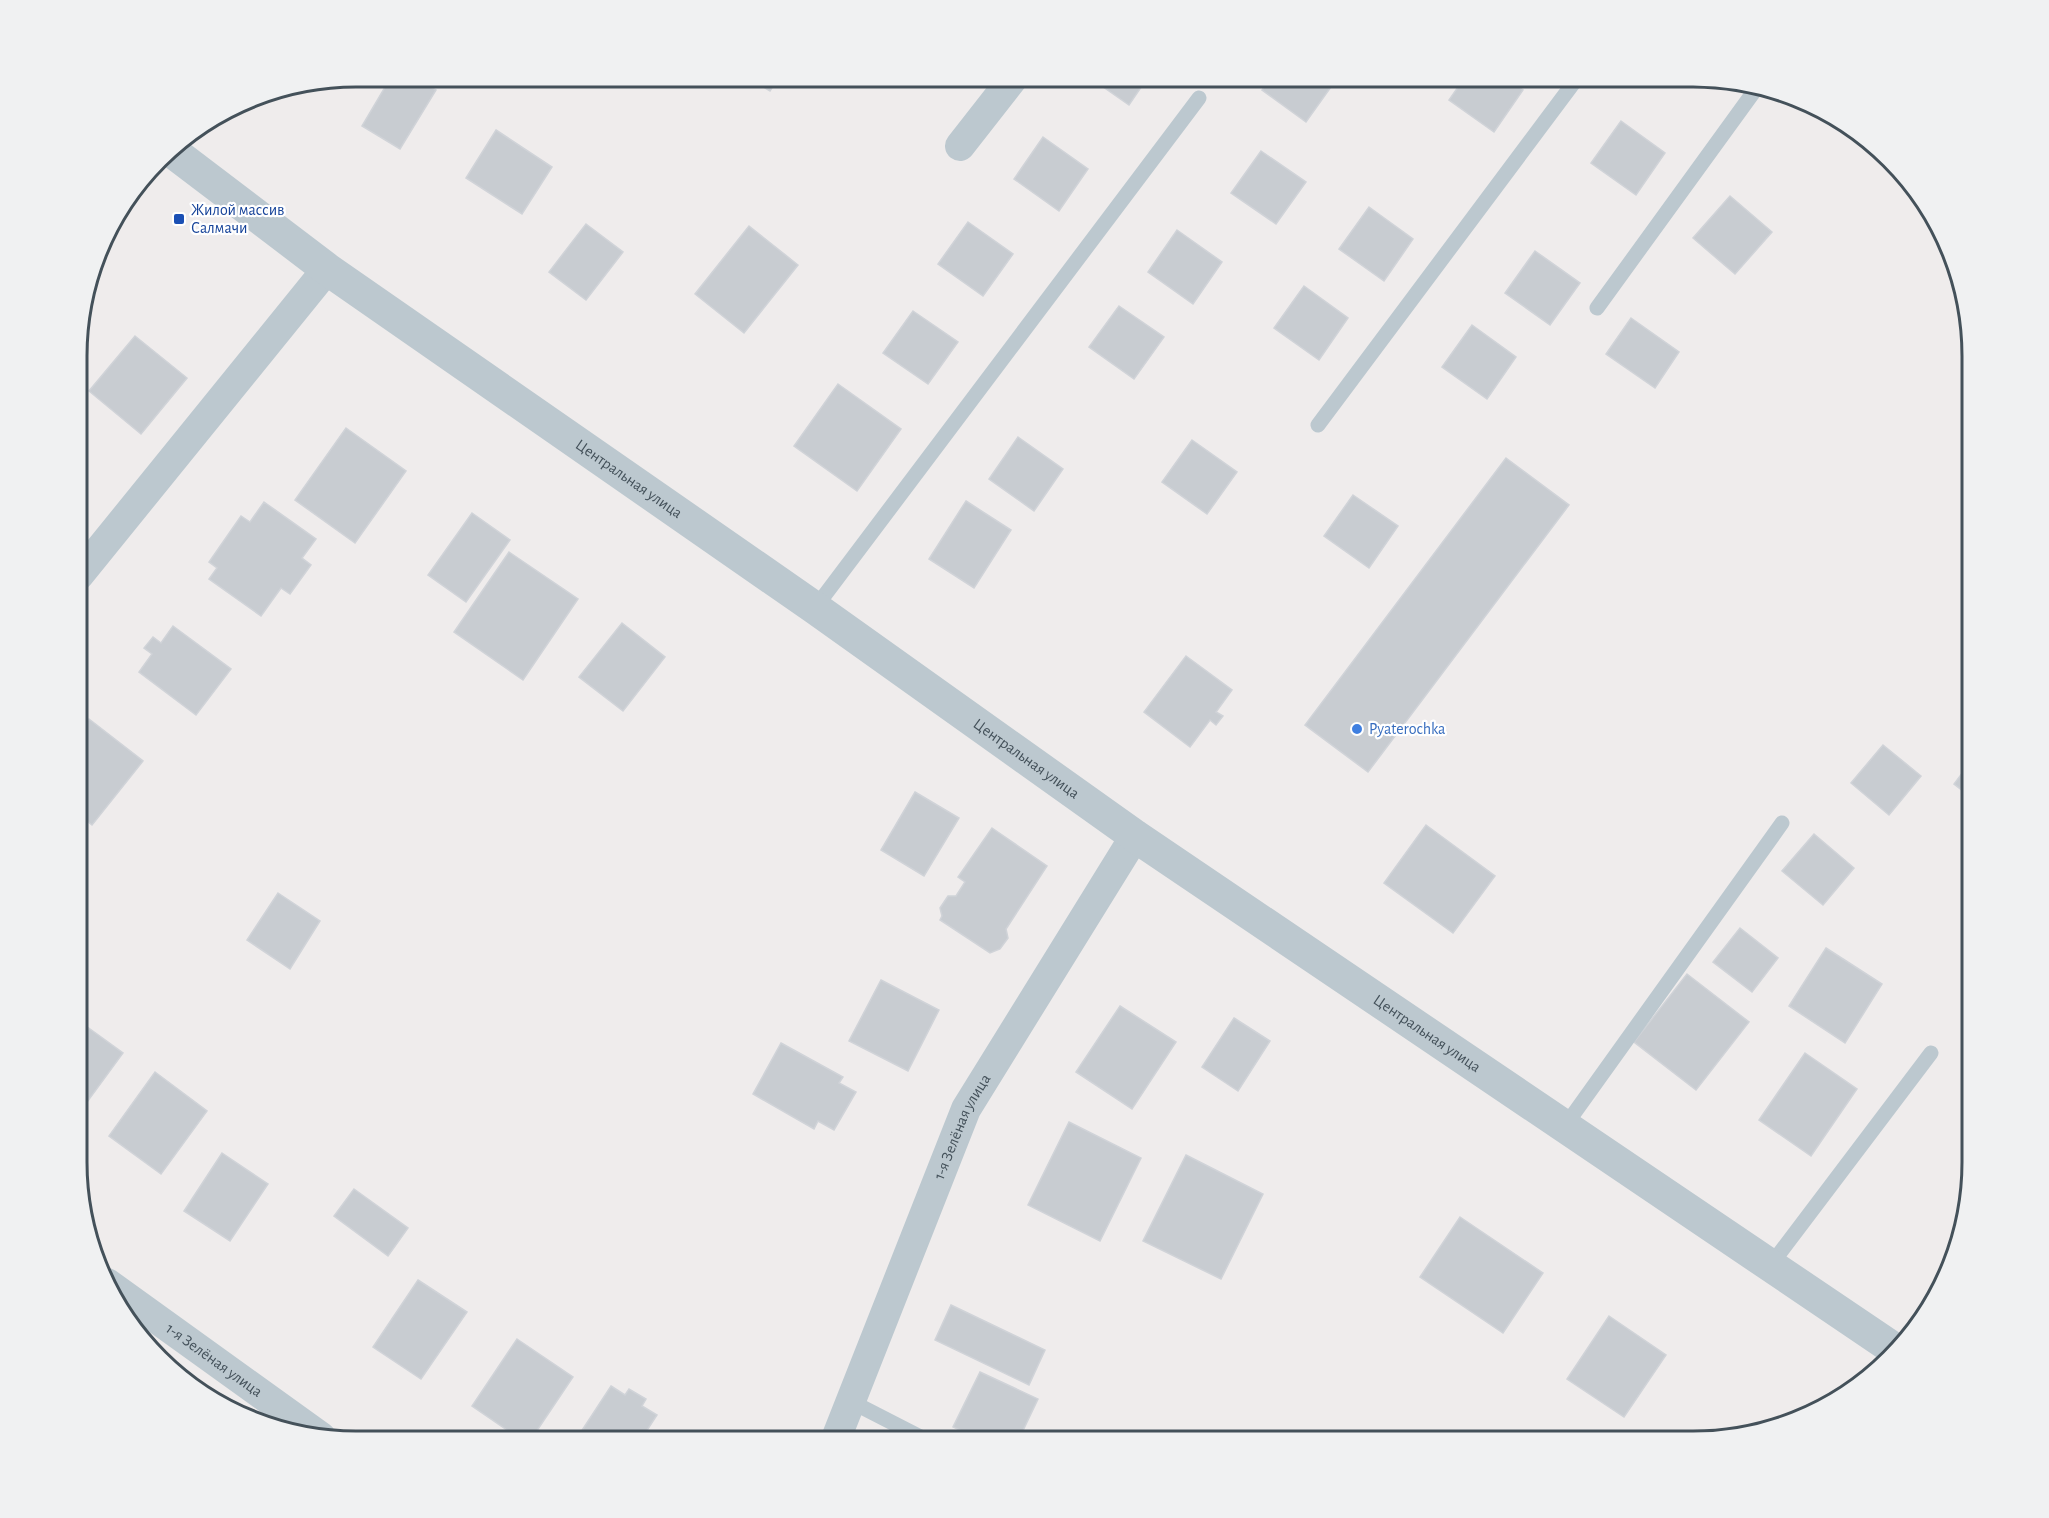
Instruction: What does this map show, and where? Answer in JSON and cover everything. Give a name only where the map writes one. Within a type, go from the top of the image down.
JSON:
[{"type":"street","points":[[960,146],[1006,87]]},
{"type":"street","name":"Центральная улица","points":[[177,155],[327,269],[815,608],[1135,836],[1889,1346]]},
{"type":"street","points":[[87,564],[327,269]]},
{"type":"street","name":"1-я Зелёная улица","points":[[845,1431],[850,1401],[966,1109],[1135,836]]},
{"type":"street","name":"1-я Зелёная улица","points":[[121,1293],[307,1427]]},
{"type":"lane","points":[[1318,425],[1571,87]]},
{"type":"lane","points":[[1597,308],[1753,94]]},
{"type":"lane","points":[[815,608],[1199,98]]},
{"type":"lane","points":[[1565,1126],[1782,823]]},
{"type":"lane","points":[[1770,1266],[1931,1053]]},
{"type":"lane","points":[[850,1401],[908,1431]]},
{"type":"building","points":[[385,87],[431,87],[436,90],[400,149],[362,126]]},
{"type":"building","points":[[1103,87],[1141,87],[1129,105]]},
{"type":"building","points":[[1264,87],[1331,87],[1306,122],[1262,90]]},
{"type":"building","points":[[1458,87],[1519,87],[1523,90],[1494,132],[1449,100]]},
{"type":"building","points":[[1621,121],[1665,153],[1636,195],[1591,163]]},
{"type":"building","points":[[496,130],[552,167],[522,214],[466,178]]},
{"type":"building","points":[[1043,137],[1088,169],[1059,211],[1014,179]]},
{"type":"building","points":[[1261,151],[1306,182],[1276,224],[1231,193]]},
{"type":"building","points":[[1730,196],[1772,232],[1735,274],[1693,238]]},
{"type":"building","points":[[1369,207],[1413,239],[1384,281],[1339,249]]},
{"type":"building","points":[[968,222],[1013,254],[983,296],[938,264]]},
{"type":"building","points":[[586,224],[623,252],[586,300],[549,272]]},
{"type":"building","points":[[749,226],[798,265],[744,333],[695,294]]},
{"type":"building","points":[[1177,230],[1222,262],[1193,304],[1148,272]]},
{"type":"building","points":[[1535,251],[1580,283],[1550,325],[1505,293]]},
{"type":"building","points":[[1304,286],[1348,318],[1319,360],[1274,328]]},
{"type":"building","points":[[1119,306],[1164,337],[1134,379],[1089,347]]},
{"type":"building","points":[[913,311],[958,342],[928,384],[883,353]]},
{"type":"building","points":[[1631,318],[1679,352],[1655,388],[1606,354]]},
{"type":"building","points":[[1472,325],[1516,357],[1487,399],[1442,367]]},
{"type":"building","points":[[135,336],[187,378],[141,434],[89,391]]},
{"type":"building","points":[[838,384],[901,429],[857,491],[794,446]]},
{"type":"building","points":[[346,428],[406,471],[355,543],[295,500]]},
{"type":"building","points":[[1018,437],[1063,469],[1034,511],[989,479]]},
{"type":"building","points":[[1192,440],[1237,472],[1207,514],[1162,482]]},
{"type":"building","points":[[1506,458],[1569,505],[1368,772],[1305,725]]},
{"type":"building","points":[[1353,495],[1398,526],[1369,568],[1324,536]]},
{"type":"building","points":[[966,501],[1011,530],[974,588],[929,559]]},
{"type":"building","points":[[264,502],[316,539],[302,558],[311,565],[290,594],[281,588],[261,616],[209,579],[217,568],[209,562],[241,516],[250,522]]},
{"type":"building","points":[[472,513],[510,540],[466,602],[428,575]]},
{"type":"building","points":[[509,552],[578,599],[523,680],[454,632]]},
{"type":"building","points":[[622,623],[665,657],[623,711],[579,677]]},
{"type":"building","points":[[173,626],[231,669],[196,715],[139,672],[152,654],[144,648],[153,637],[161,643]]},
{"type":"building","points":[[1186,656],[1232,690],[1216,712],[1223,716],[1216,725],[1210,720],[1190,747],[1144,712]]},
{"type":"building","points":[[89,719],[143,761],[92,825],[87,821],[87,722]]},
{"type":"building","points":[[1883,745],[1921,776],[1889,815],[1851,783]]},
{"type":"building","points":[[1962,773],[1962,790],[1954,784]]},
{"type":"building","points":[[915,792],[959,818],[924,876],[881,850]]},
{"type":"building","points":[[1426,825],[1495,876],[1453,933],[1384,883]]},
{"type":"building","points":[[992,828],[1047,866],[1006,929],[1008,938],[1000,949],[990,953],[940,920],[942,916],[940,908],[948,896],[956,896],[965,882],[958,877]]},
{"type":"building","points":[[1814,834],[1854,868],[1823,905],[1782,871]]},
{"type":"building","points":[[278,893],[320,921],[290,969],[247,940]]},
{"type":"building","points":[[1740,928],[1778,958],[1752,992],[1713,962]]},
{"type":"building","points":[[1826,948],[1882,984],[1845,1043],[1789,1006]]},
{"type":"building","points":[[1687,974],[1749,1022],[1696,1090],[1634,1042]]},
{"type":"building","points":[[881,980],[939,1010],[908,1071],[849,1041]]},
{"type":"building","points":[[1120,1006],[1176,1042],[1132,1109],[1076,1072]]},
{"type":"building","points":[[1234,1018],[1270,1041],[1238,1091],[1202,1067]]},
{"type":"building","points":[[87,1027],[123,1053],[87,1102]]},
{"type":"building","points":[[781,1043],[843,1077],[839,1083],[856,1092],[834,1130],[818,1121],[814,1129],[753,1094]]},
{"type":"building","points":[[1805,1053],[1857,1089],[1811,1156],[1759,1120]]},
{"type":"building","points":[[155,1072],[207,1111],[161,1174],[109,1136]]},
{"type":"building","points":[[1069,1122],[1141,1158],[1100,1241],[1028,1205]]},
{"type":"building","points":[[222,1153],[268,1184],[230,1241],[184,1211]]},
{"type":"building","points":[[1186,1155],[1263,1194],[1221,1279],[1143,1241]]},
{"type":"building","points":[[354,1189],[408,1228],[388,1256],[334,1216]]},
{"type":"building","points":[[1460,1217],[1543,1273],[1503,1333],[1420,1277]]},
{"type":"building","points":[[418,1280],[467,1312],[421,1379],[373,1347]]},
{"type":"building","points":[[951,1305],[1045,1350],[1029,1385],[935,1340]]},
{"type":"building","points":[[1609,1316],[1666,1355],[1624,1417],[1567,1379]]},
{"type":"building","points":[[517,1339],[573,1377],[537,1431],[508,1431],[472,1406]]},
{"type":"building","points":[[980,1372],[1038,1399],[1023,1431],[962,1431],[953,1427]]},
{"type":"building","points":[[611,1386],[625,1395],[629,1389],[646,1399],[642,1406],[657,1415],[647,1431],[582,1431]]},
{"type":"place","name":"Жилой массив Салмачи","points":[[179,219]]},
{"type":"place","name":"Pyaterochka","points":[[1357,729]]}]
